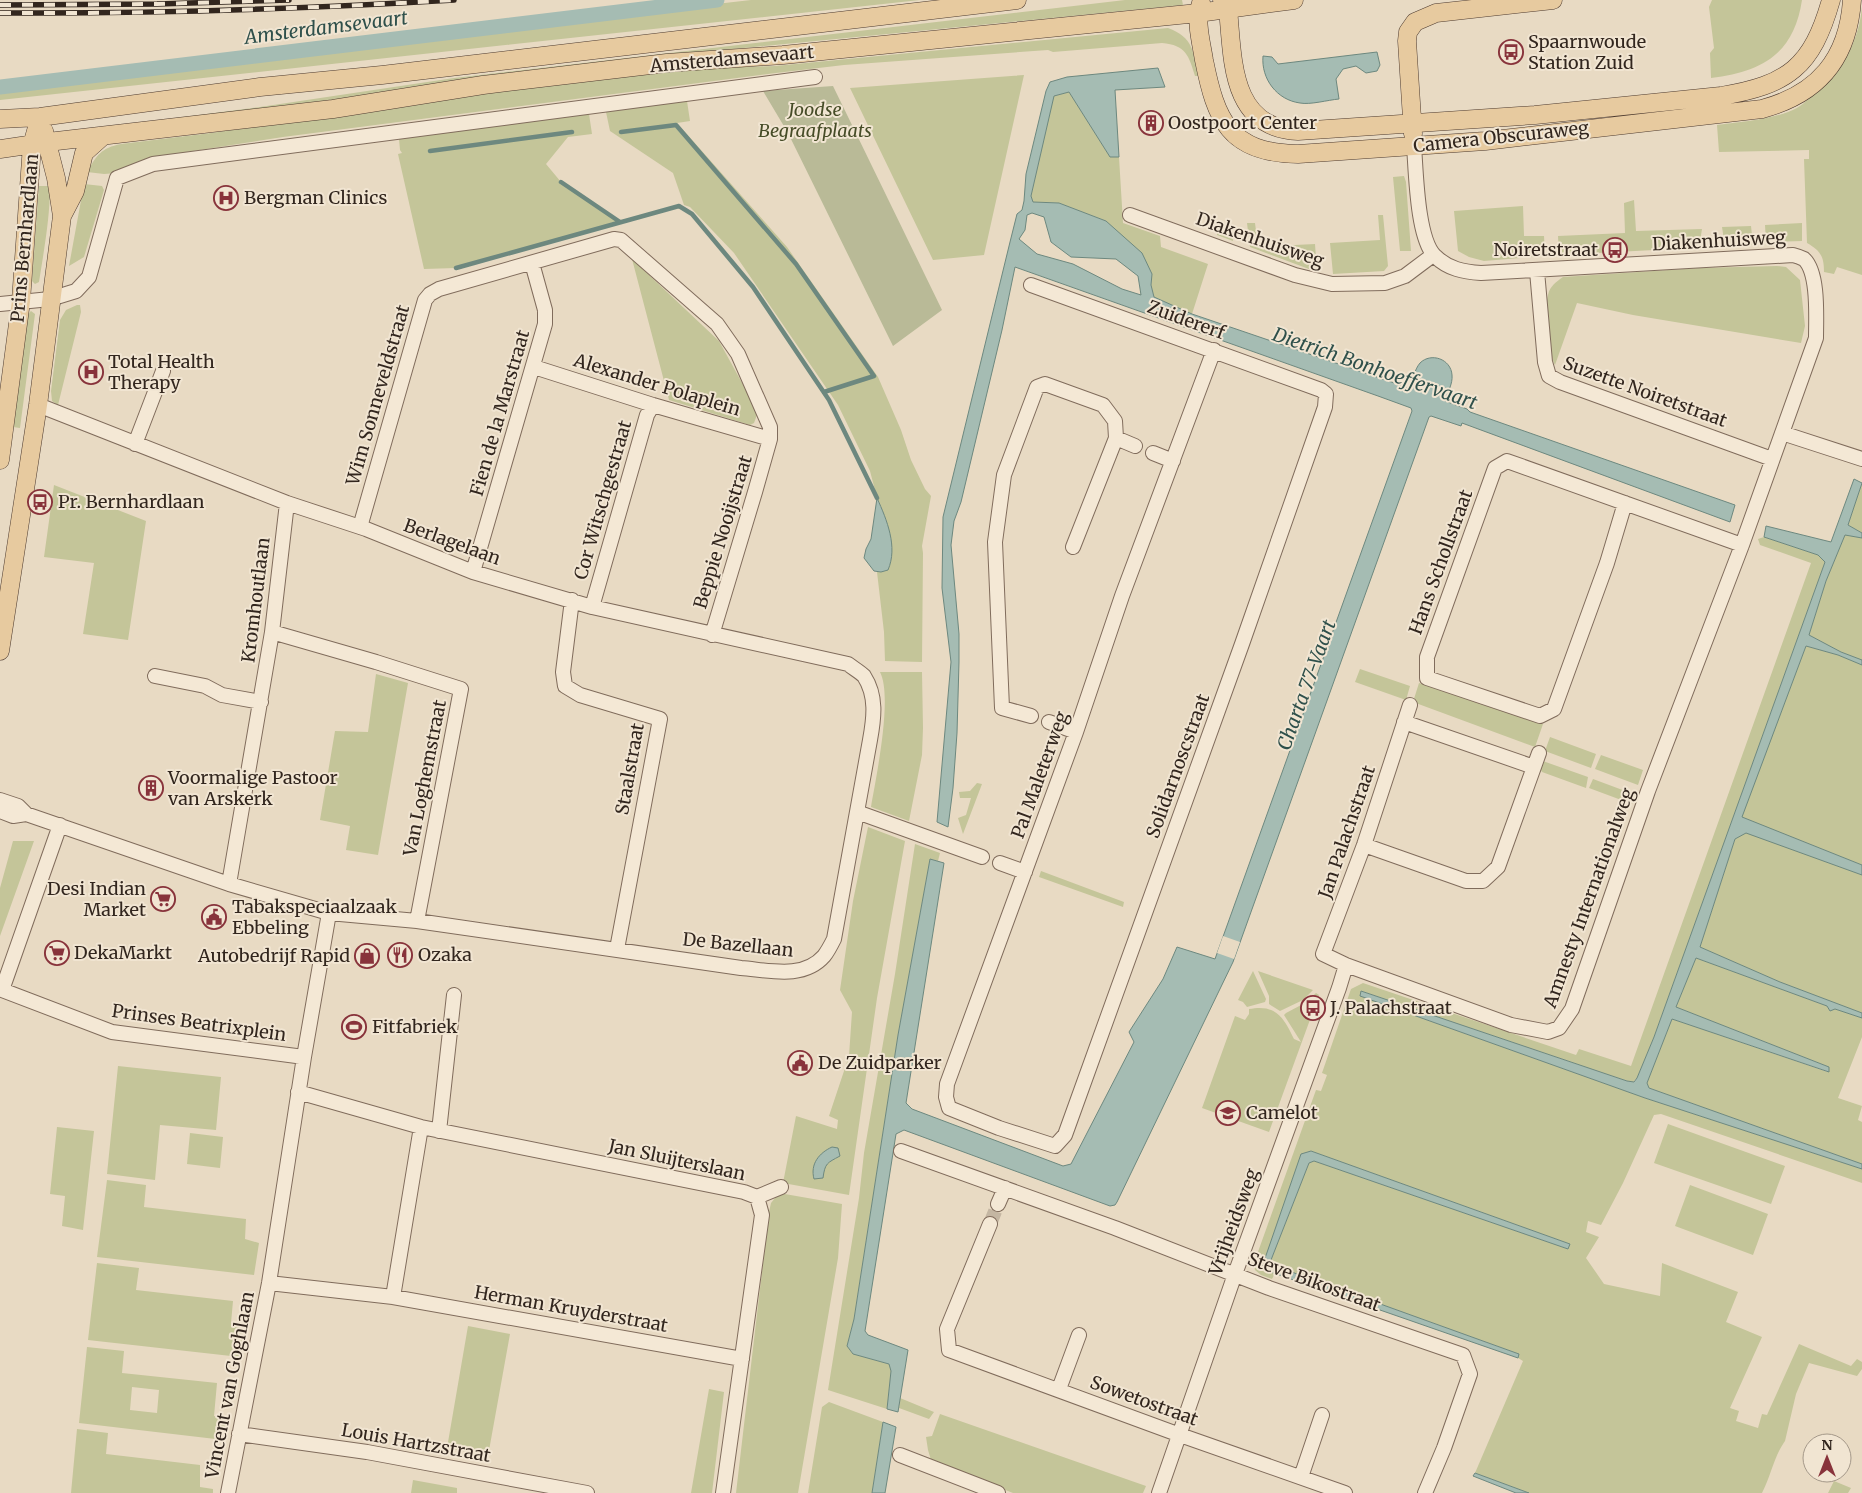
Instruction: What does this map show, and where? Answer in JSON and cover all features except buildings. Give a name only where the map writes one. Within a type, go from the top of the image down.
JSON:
[{"type":"main road","name":"Amsterdamsevaart","points":[[0,119],[40,117],[260,87],[382,75],[1017,0]]},
{"type":"main road","name":"Amsterdamsevaart","points":[[0,149],[333,109],[483,85],[667,64],[783,55],[1200,6],[1294,0]]},
{"type":"main road","points":[[1414,146],[1407,41],[1408,32],[1415,22],[1436,13],[1553,0]]},
{"type":"main road","name":"Camera Obscuraweg","points":[[1225,4],[1239,86],[1246,104],[1260,119],[1280,128],[1298,131],[1604,108],[1722,104],[1762,109],[1791,100],[1810,88],[1828,68],[1841,46],[1848,29],[1852,2]]},
{"type":"main road","name":"Camera Obscuraweg","points":[[1200,6],[1199,31],[1214,104],[1225,124],[1245,143],[1268,152],[1298,154],[1485,142],[1606,126],[1722,104],[1773,83],[1792,70],[1807,56],[1818,40],[1830,3]]},
{"type":"main road","name":"Prins Bernhardlaan","points":[[0,460],[40,144],[40,117]]},
{"type":"main road","name":"Prins Bernhardlaan","points":[[0,651],[38,405],[62,216],[75,191],[84,153],[103,136]]},
{"type":"main road","name":"Prins Bernhardlaan","points":[[40,144],[62,216]]},
{"type":"street","name":"Amsterdamsevaart","points":[[50,299],[76,291],[89,277],[118,178],[153,164],[815,77]]},
{"type":"street","points":[[1414,146],[1424,239],[1433,255]]},
{"type":"street","name":"Diakenhuisweg","points":[[1130,215],[1295,275],[1332,284],[1385,283],[1405,276],[1433,255],[1451,267],[1464,272],[1482,273],[1793,254],[1802,258],[1808,264],[1812,275],[1816,314],[1816,338],[1782,433]]},
{"type":"street","name":"Wim Sonneveldstraat","points":[[360,527],[424,300],[439,289],[614,239],[620,240],[717,324],[738,354],[770,427],[770,439]]},
{"type":"street","name":"Fien de la Marstraat","points":[[473,572],[534,367],[546,317],[532,263]]},
{"type":"street","name":"Suzette Noiretstraat","points":[[1537,271],[1545,362],[1549,376],[1560,382],[1772,459]]},
{"type":"street","name":"Zuidererf","points":[[1031,285],[1214,350],[1321,390],[1326,394]]},
{"type":"street","points":[[0,304],[50,299]]},
{"type":"street","name":"Pal Maleterweg","points":[[1055,1146],[999,1128],[949,1108],[946,1097],[948,1084],[1076,732],[1122,596],[1214,350]]},
{"type":"street","name":"Alexander Polaplein","points":[[534,367],[653,405],[770,439]]},
{"type":"street","points":[[135,444],[163,371]]},
{"type":"street","points":[[1031,716],[1002,708],[995,542],[1004,475],[1036,387],[1045,384],[1103,405],[1115,422],[1116,438],[1074,547]]},
{"type":"street","name":"Solidarnoscstraat","points":[[1055,1146],[1065,1135],[1239,654],[1325,407],[1326,394]]},
{"type":"street","name":"Berlagelaan","points":[[38,405],[287,503],[360,527],[473,572],[592,607],[848,664],[863,675]]},
{"type":"street","name":"Cor Witschgestraat","points":[[592,607],[647,414],[653,405]]},
{"type":"street","points":[[1625,503],[1742,545],[1782,433],[1862,459]]},
{"type":"street","points":[[1116,438],[1135,446]]},
{"type":"street","name":"Beppie Nooijstraat","points":[[712,635],[756,492],[770,439]]},
{"type":"street","points":[[1153,453],[1173,461]]},
{"type":"street","name":"Hans Schollstraat","points":[[1507,461],[1625,503],[1607,563],[1554,709],[1540,716],[1427,678],[1427,657],[1495,468],[1502,462],[1507,461]]},
{"type":"street","name":"Kromhoutlaan","points":[[229,884],[251,746],[261,702],[272,632],[287,503]]},
{"type":"street","name":"Amnesty Internationalweg","points":[[1323,954],[1346,965],[1511,1025],[1548,1032],[1560,1028],[1572,1009],[1648,791],[1742,545]]},
{"type":"street","name":"Staalstraat","points":[[572,600],[563,672],[565,686],[580,696],[660,719],[616,950]]},
{"type":"street","name":"Van Loghemstraat","points":[[272,632],[461,688],[417,921]]},
{"type":"street","name":"De Bazellaan","points":[[417,921],[741,968],[792,972],[806,969],[823,957],[834,939],[873,720],[873,698],[863,675]]},
{"type":"street","points":[[155,676],[205,686],[222,695],[261,702]]},
{"type":"street","name":"Jan Palachstraat","points":[[1323,954],[1364,845],[1410,705]]},
{"type":"street","points":[[1049,722],[1076,732]]},
{"type":"street","points":[[1404,722],[1534,767]]},
{"type":"street","points":[[1364,845],[1466,881],[1483,881],[1498,867],[1539,753]]},
{"type":"street","points":[[0,800],[18,806],[26,814]]},
{"type":"street","points":[[0,811],[13,816],[26,814],[229,884],[328,913],[417,921]]},
{"type":"street","points":[[857,812],[982,857]]},
{"type":"street","name":"Prinses Beatrixplein","points":[[60,825],[2,990],[112,1032],[304,1057]]},
{"type":"street","points":[[1000,863],[1025,872]]},
{"type":"street","name":"Prinses Beatrixplein","points":[[298,1092],[328,913]]},
{"type":"street","name":"Vrijheidsweg","points":[[1159,1493],[1340,988],[1346,965]]},
{"type":"street","points":[[439,1131],[454,995]]},
{"type":"street","name":"Jan Sluijterslaan","points":[[298,1092],[421,1127],[744,1192],[757,1198],[762,1215],[723,1493]]},
{"type":"street","name":"Vincent van Goghlaan","points":[[228,1493],[269,1283],[298,1092]]},
{"type":"street","points":[[393,1297],[421,1127]]},
{"type":"street","name":"Steve Bikostraat","points":[[901,1151],[1115,1228],[1269,1288],[1463,1355],[1470,1374],[1444,1448],[1425,1493]]},
{"type":"street","points":[[757,1198],[781,1187]]},
{"type":"street","points":[[998,1204],[1005,1188]]},
{"type":"street","name":"Sowetostraat","points":[[990,1224],[947,1329],[949,1350],[1345,1493]]},
{"type":"street","name":"Vincent van Goghlaan","points":[[269,1283],[393,1297]]},
{"type":"street","name":"Herman Kruyderstraat","points":[[393,1297],[742,1359]]},
{"type":"street","points":[[1059,1390],[1079,1335]]},
{"type":"street","points":[[1301,1477],[1322,1415]]},
{"type":"street","name":"Louis Hartzstraat","points":[[239,1434],[367,1452],[587,1493]]},
{"type":"street","points":[[900,1455],[998,1493]]},
{"type":"green space","points":[[751,0],[920,0],[0,100],[0,86]]},
{"type":"green space","points":[[1125,0],[1182,0],[1183,5],[663,56],[454,82],[260,111],[69,132],[260,107],[454,78]]},
{"type":"green space","points":[[1712,0],[1802,0],[1798,19],[1792,34],[1773,57],[1746,71],[1711,78],[1710,53],[1714,48],[1709,7]]},
{"type":"green space","points":[[1862,7],[1862,275],[1837,267],[1834,274],[1824,272],[1821,255],[1807,243],[1804,159],[1809,159],[1809,150],[1719,152],[1717,125],[1771,117],[1797,108],[1833,77],[1844,61],[1853,44],[1859,26]]},
{"type":"green space","points":[[1168,28],[1183,36],[1191,46],[1198,76],[1195,76],[1188,57],[1181,49],[1162,43],[844,65],[283,137],[161,156],[117,173],[87,172],[100,153],[121,144],[524,88],[677,69],[775,66]]},
{"type":"green space","points":[[1024,75],[984,255],[933,260],[850,88]]},
{"type":"green space","name":"Joodse Begraafplaats","points":[[833,86],[942,310],[893,346],[788,133],[763,91]]},
{"type":"green space","points":[[1069,92],[1110,157],[1119,157],[1123,223],[1160,236],[1161,247],[1208,264],[1192,314],[1154,297],[1151,285],[1152,274],[1106,221],[1059,203],[1033,202],[1031,196],[1052,101],[1054,96]]},
{"type":"green space","points":[[687,101],[690,121],[677,123],[787,247],[878,377],[901,430],[911,460],[925,489],[931,496],[922,546],[922,662],[885,661],[884,632],[877,572],[881,572],[886,520],[877,498],[870,471],[838,405],[734,253],[690,207],[684,205],[673,173],[610,131],[606,112]]},
{"type":"green space","points":[[589,114],[592,134],[568,137],[546,164],[561,182],[620,222],[456,268],[424,269],[398,154],[402,153],[399,139]]},
{"type":"green space","points":[[1404,176],[1411,251],[1400,251],[1393,177]]},
{"type":"green space","points":[[84,184],[102,186],[104,190],[84,257],[69,266]]},
{"type":"green space","points":[[39,186],[50,186],[50,198],[39,282],[35,284],[32,281]]},
{"type":"green space","points":[[1634,200],[1636,231],[1702,229],[1700,241],[1692,248],[1559,255],[1558,236],[1625,233],[1624,203]]},
{"type":"green space","points":[[1523,206],[1524,236],[1544,236],[1545,256],[1484,261],[1469,257],[1458,251],[1454,211]]},
{"type":"green space","points":[[1378,215],[1383,215],[1388,266],[1384,271],[1333,274],[1330,243],[1380,240]]},
{"type":"green space","points":[[1247,223],[1255,223],[1258,247],[1315,244],[1317,272],[1250,247]]},
{"type":"green space","points":[[1802,223],[1802,241],[1766,242],[1765,225]]},
{"type":"green space","points":[[1232,224],[1233,241],[1217,235],[1217,225]]},
{"type":"green space","points":[[1751,226],[1753,245],[1729,245],[1724,240],[1722,227]]},
{"type":"green space","points":[[632,259],[719,341],[758,412],[754,423],[750,425],[669,400]]},
{"type":"green space","points":[[1786,267],[1800,280],[1805,326],[1801,343],[1633,315],[1577,303],[1555,365],[1549,341],[1547,301],[1552,287],[1563,277],[1699,268]]},
{"type":"green space","points":[[80,305],[81,312],[58,405],[52,401],[51,391],[60,320],[66,310]]},
{"type":"green space","points":[[31,311],[35,314],[20,428],[13,427],[28,314]]},
{"type":"green space","points":[[1862,482],[1862,533],[1848,525]]},
{"type":"green space","points":[[54,485],[146,521],[128,640],[83,634],[94,563],[44,557]]},
{"type":"green space","points":[[1845,534],[1862,538],[1862,660],[1841,652],[1809,635],[1826,581]]},
{"type":"green space","points":[[1764,537],[1818,555],[1825,562],[1654,1037],[1637,1078],[1633,1082],[1627,1081],[1361,991],[1360,996],[1645,1098],[1862,1169],[1862,1183],[1661,1114],[1654,1115],[1623,1183],[1601,1225],[1588,1221],[1586,1232],[1599,1237],[1586,1258],[1604,1284],[1660,1296],[1662,1263],[1738,1292],[1726,1322],[1762,1337],[1730,1408],[1739,1411],[1736,1421],[1758,1428],[1762,1414],[1767,1415],[1799,1344],[1851,1366],[1857,1359],[1862,1362],[1862,1369],[1857,1376],[1809,1363],[1796,1394],[1785,1441],[1778,1453],[1762,1493],[1529,1493],[1475,1473],[1523,1361],[1518,1358],[1519,1354],[1275,1266],[1271,1260],[1309,1163],[1314,1161],[1568,1249],[1570,1244],[1311,1151],[1265,1270],[1275,1273],[1272,1279],[1261,1275],[1255,1270],[1254,1263],[1316,1090],[1321,1091],[1327,1075],[1322,1073],[1351,989],[1363,983],[1576,1055],[1579,1049],[1631,1066],[1811,563],[1760,545],[1758,539]]},
{"type":"green space","points":[[1806,646],[1838,655],[1862,665],[1862,865],[1741,817]]},
{"type":"green space","points":[[1360,669],[1410,686],[1406,700],[1355,682]]},
{"type":"green space","points":[[880,672],[922,672],[922,755],[909,821],[871,807],[884,718],[884,684]]},
{"type":"green space","points":[[376,674],[408,683],[378,855],[346,850],[350,826],[320,820],[335,731],[368,732]]},
{"type":"green space","points":[[1419,683],[1543,724],[1535,747],[1413,702]]},
{"type":"green space","points":[[1550,737],[1596,754],[1591,768],[1545,751]]},
{"type":"green space","points":[[1601,755],[1643,770],[1638,785],[1595,769]]},
{"type":"green space","points":[[1540,760],[1588,777],[1586,788],[1542,772],[1539,766]]},
{"type":"green space","points":[[1593,779],[1636,795],[1632,804],[1589,788]]},
{"type":"green space","points":[[977,783],[982,784],[963,834],[958,818],[966,815],[971,798],[960,798],[959,792],[970,791]]},
{"type":"green space","points":[[868,827],[905,841],[877,998],[849,1195],[783,1183],[796,1116],[837,1129],[838,1120],[829,1116],[849,1056],[852,1012],[840,990],[853,901]]},
{"type":"green space","points":[[1746,832],[1862,875],[1862,1013],[1780,982],[1700,947],[1735,839]]},
{"type":"green space","points":[[13,841],[34,841],[0,936],[0,888]]},
{"type":"green space","points":[[915,844],[940,853],[938,861],[930,859],[898,1035],[854,1319],[847,1346],[853,1354],[889,1364],[891,1371],[887,1409],[828,1390],[859,1198],[864,1153]]},
{"type":"green space","points":[[1041,871],[1124,902],[1123,907],[1039,877]]},
{"type":"green space","points":[[1696,958],[1827,1006],[1830,1011],[1835,1009],[1862,1018],[1862,1037],[1838,1098],[1862,1106],[1858,1120],[1862,1122],[1862,1164],[1649,1088],[1647,1083],[1672,1019],[1828,1072],[1829,1067],[1676,1007]]},
{"type":"green space","points":[[1253,971],[1266,999],[1265,1002],[1247,1007],[1238,1000]]},
{"type":"green space","points":[[1258,971],[1313,990],[1303,1000],[1280,1011],[1269,1004],[1269,996]]},
{"type":"green space","points":[[1316,993],[1319,995],[1269,1132],[1202,1108],[1235,1016],[1245,1020],[1249,1014],[1249,1009],[1265,1008],[1272,1010],[1282,1018],[1294,1039],[1301,1042],[1284,1015],[1305,1003]]},
{"type":"green space","points":[[118,1066],[221,1077],[216,1130],[160,1125],[155,1180],[107,1174]]},
{"type":"green space","points":[[1668,1124],[1785,1166],[1771,1204],[1654,1163]]},
{"type":"green space","points":[[57,1127],[94,1131],[83,1230],[62,1226],[65,1196],[50,1194]]},
{"type":"green space","points":[[190,1133],[223,1137],[220,1168],[187,1164]]},
{"type":"green space","points":[[107,1180],[146,1185],[144,1207],[246,1219],[245,1239],[259,1243],[254,1275],[97,1257]]},
{"type":"green space","points":[[1690,1185],[1768,1214],[1753,1255],[1675,1226]]},
{"type":"green space","points":[[779,1193],[842,1204],[838,1258],[798,1493],[736,1493],[769,1212],[771,1203]]},
{"type":"green space","points":[[97,1263],[139,1268],[136,1290],[233,1301],[231,1323],[239,1324],[239,1329],[243,1330],[240,1357],[88,1340]]},
{"type":"green space","points":[[468,1326],[510,1334],[488,1456],[447,1448]]},
{"type":"green space","points":[[87,1347],[124,1351],[122,1373],[217,1383],[214,1416],[228,1419],[224,1440],[79,1423]],"holes":[[[132,1387],[159,1390],[157,1413],[130,1410]]]},
{"type":"green space","points":[[709,1389],[724,1392],[712,1493],[691,1493]]},
{"type":"green space","points":[[900,1398],[934,1412],[929,1419],[899,1408]]},
{"type":"green space","points":[[829,1402],[883,1422],[872,1493],[808,1493],[822,1407]]},
{"type":"green space","points":[[940,1414],[1146,1486],[1143,1493],[1013,1493],[931,1460],[926,1437],[932,1436]]},
{"type":"green space","points":[[77,1429],[108,1433],[106,1454],[200,1465],[200,1487],[213,1489],[213,1493],[71,1493]]},
{"type":"green space","points":[[413,1480],[457,1488],[457,1493],[411,1493]]},
{"type":"green space","points":[[1833,1483],[1839,1483],[1851,1488],[1848,1493],[1828,1493]]},
{"type":"shaded area","points":[[1377,52],[1380,65],[1377,71],[1366,73],[1356,66],[1343,69],[1336,79],[1339,99],[1314,103],[1292,101],[1284,98],[1272,87],[1263,64],[1263,56],[1272,57],[1278,64]]},
{"type":"shaded area","points":[[1158,68],[1165,87],[1115,90],[1119,157],[1110,157],[1069,92],[1054,96],[1031,196],[1033,202],[1059,203],[1106,221],[1142,253],[1152,274],[1151,285],[1154,297],[1192,314],[1409,388],[1420,363],[1430,358],[1440,359],[1451,369],[1452,375],[1451,385],[1445,401],[1467,409],[1470,412],[1735,505],[1730,522],[1462,423],[1461,426],[1431,416],[1429,417],[1233,962],[1115,1205],[1110,1206],[904,1130],[896,1134],[865,1331],[868,1335],[908,1350],[898,1412],[887,1409],[891,1371],[889,1364],[853,1354],[847,1346],[854,1319],[898,1035],[930,859],[944,863],[906,1103],[912,1109],[1063,1166],[1071,1164],[1134,1042],[1129,1032],[1163,979],[1177,947],[1215,959],[1412,411],[1411,408],[1378,396],[1015,267],[961,502],[954,521],[951,545],[959,634],[957,733],[948,827],[937,822],[951,662],[942,588],[943,517],[1017,214],[1022,210],[1026,174],[1046,91],[1050,82],[1067,77]],"holes":[[[1032,213],[1044,217],[1051,242],[1071,257],[1116,259],[1138,276],[1141,295],[1122,289],[1073,264],[1037,254],[1019,239],[1025,230],[1027,215]]]},
{"type":"shaded area","points":[[1854,479],[1862,483],[1848,525],[1862,533],[1862,538],[1845,535],[1826,581],[1809,635],[1841,652],[1862,660],[1862,665],[1838,655],[1806,646],[1742,817],[1862,865],[1862,875],[1746,833],[1735,839],[1700,947],[1780,982],[1862,1013],[1862,1018],[1835,1009],[1830,1011],[1827,1006],[1696,958],[1676,1007],[1829,1067],[1829,1072],[1672,1019],[1647,1083],[1649,1088],[1862,1164],[1862,1169],[1645,1098],[1360,996],[1361,991],[1634,1082],[1654,1037],[1825,562],[1818,555],[1764,537],[1766,526],[1831,542]]},
{"type":"shaded area","points":[[877,498],[888,524],[892,543],[891,561],[888,570],[881,572],[874,571],[864,558],[871,539]]},
{"type":"shaded area","points":[[832,1147],[838,1148],[840,1156],[827,1164],[823,1178],[814,1179],[813,1169],[817,1160],[823,1152]]},
{"type":"shaded area","points":[[1311,1151],[1570,1244],[1568,1249],[1314,1161],[1309,1163],[1271,1260],[1275,1266],[1519,1354],[1518,1358],[1265,1270],[1262,1267],[1301,1154]]},
{"type":"shaded area","points":[[883,1422],[896,1427],[885,1493],[872,1493]]},
{"type":"shaded area","points":[[1475,1473],[1529,1493],[1516,1493],[1473,1476]]},
{"type":"pier","points":[[1223,936],[1240,942],[1234,959],[1217,953]]},
{"type":"waterway","name":"Amsterdamsevaart","points":[[0,87],[717,0]]},
{"type":"waterway","points":[[621,132],[676,125],[796,264],[874,376],[824,392]]},
{"type":"waterway","points":[[430,151],[572,132]]},
{"type":"waterway","points":[[561,182],[620,222]]},
{"type":"waterway","points":[[456,268],[679,206],[692,214],[753,287],[829,400],[877,498]]},
{"type":"tunnel","points":[[990,1224],[998,1204]]},
{"type":"railway","points":[[0,5],[157,4],[289,0]]},
{"type":"railway","points":[[0,13],[227,10],[454,0]]},
{"type":"place","name":"Spaarnwoude Station Zuid","points":[[1511,52]]},
{"type":"place","name":"Oostpoort Center","points":[[1151,123]]},
{"type":"place","name":"Bergman Clinics","points":[[226,198]]},
{"type":"place","name":"Noiretstraat","points":[[1615,250]]},
{"type":"place","name":"Total Health Therapy","points":[[91,372]]},
{"type":"place","name":"Pr. Bernhardlaan","points":[[40,502]]},
{"type":"place","name":"Voormalige Pastoor van Arskerk","points":[[151,788]]},
{"type":"place","name":"Desi Indian Market","points":[[163,899]]},
{"type":"place","name":"Tabakspeciaalzaak Ebbeling","points":[[214,917]]},
{"type":"place","name":"DekaMarkt","points":[[57,953]]},
{"type":"place","name":"Ozaka","points":[[400,955]]},
{"type":"place","name":"Autobedrijf Rapid","points":[[367,956]]},
{"type":"place","name":"J. Palachstraat","points":[[1313,1008]]},
{"type":"place","name":"Fitfabriek","points":[[354,1027]]},
{"type":"place","name":"De Zuidparker","points":[[800,1063]]},
{"type":"place","name":"Camelot","points":[[1228,1113]]},
{"type":"water label","name":"Dietrich Bonhoeffervaart","points":[[1375,368]]},
{"type":"water label","name":"Charta 77-Vaart","points":[[1306,685]]}]
